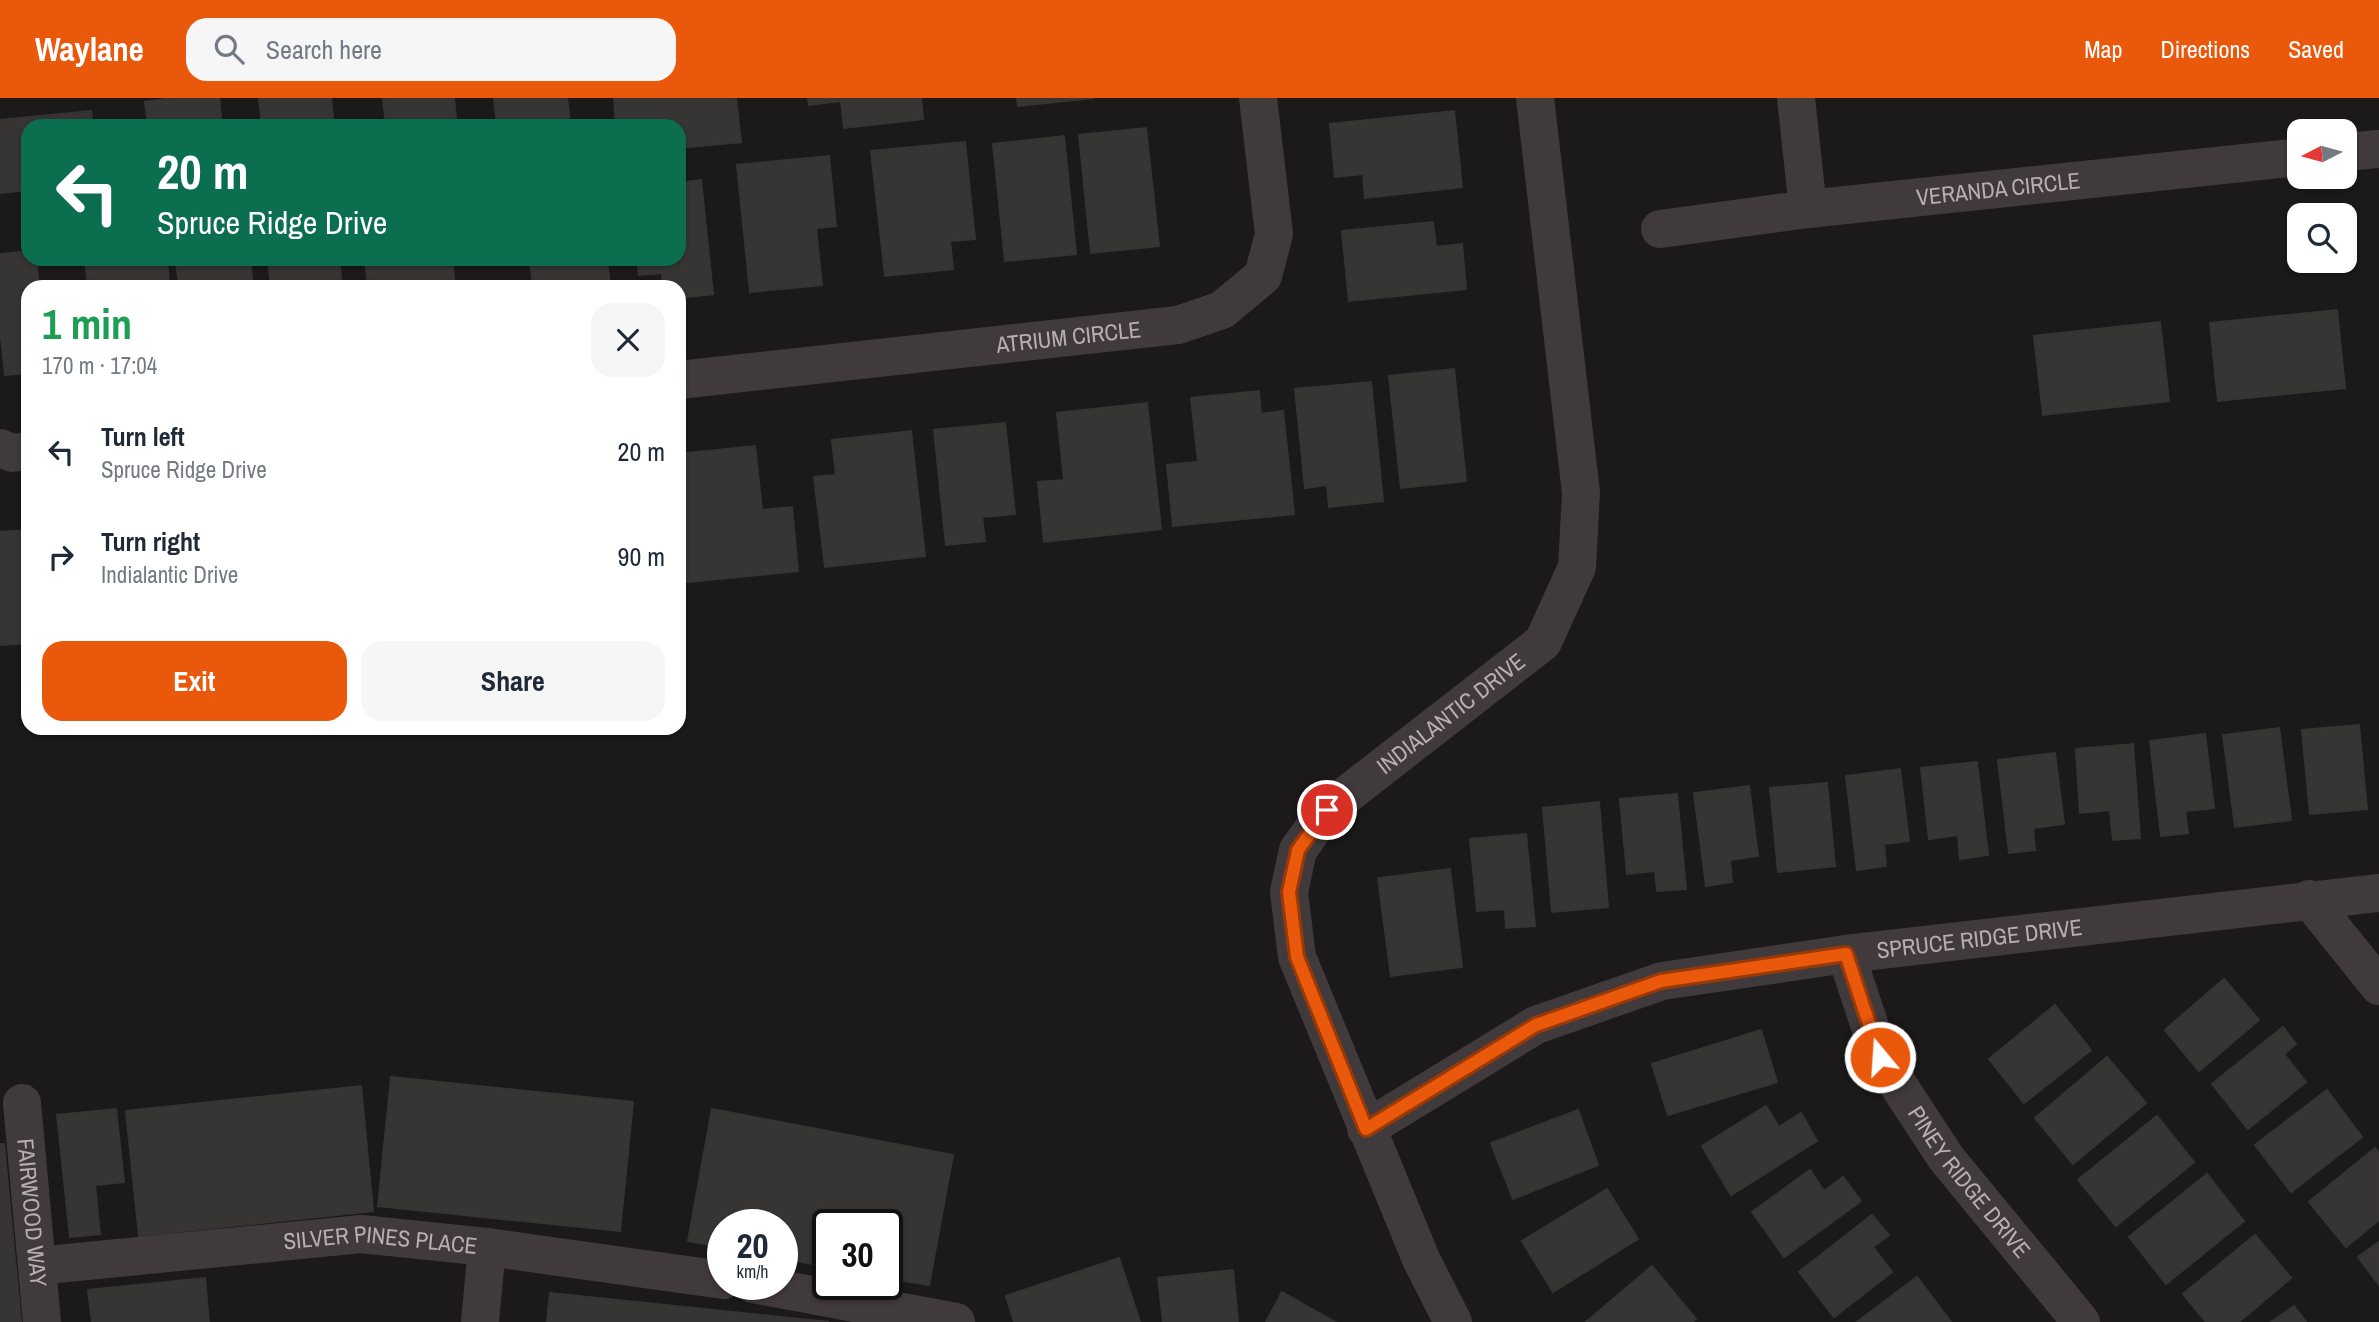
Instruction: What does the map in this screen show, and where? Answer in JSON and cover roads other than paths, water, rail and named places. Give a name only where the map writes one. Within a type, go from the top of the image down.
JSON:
[{"type":"street","name":"ATRIUM CIRCLE","points":[[686,379],[1178,325],[1222,310],[1263,276],[1274,234],[1258,98]]},
{"type":"street","name":"INDIALANTIC DRIVE","points":[[1454,1322],[1421,1259],[1297,957],[1289,892],[1298,850],[1327,810],[1543,642],[1577,567],[1581,493],[1535,98]]},
{"type":"street","points":[[1796,98],[1808,209]]},
{"type":"street","points":[[2357,151],[2379,149]]},
{"type":"street","name":"VERANDA CIRCLE","points":[[1660,229],[1808,209],[2287,158]]},
{"type":"street","points":[[0,448],[12,453],[21,452]]},
{"type":"street","name":"SPRUCE RIDGE DRIVE","points":[[1366,1129],[1536,1025],[1661,981],[1846,954],[2379,892]]},
{"type":"street","points":[[2309,899],[2379,986]]},
{"type":"street","name":"PINEY RIDGE DRIVE","points":[[1846,954],[1880,1057],[1946,1158],[2081,1322]]},
{"type":"street","name":"FAIRWOOD WAY","points":[[22,1103],[42,1322]]},
{"type":"street","name":"SILVER PINES PLACE","points":[[37,1266],[362,1234],[487,1247],[707,1278]]},
{"type":"street","points":[[480,1322],[487,1247]]},
{"type":"street","points":[[798,1292],[956,1322]]}]
